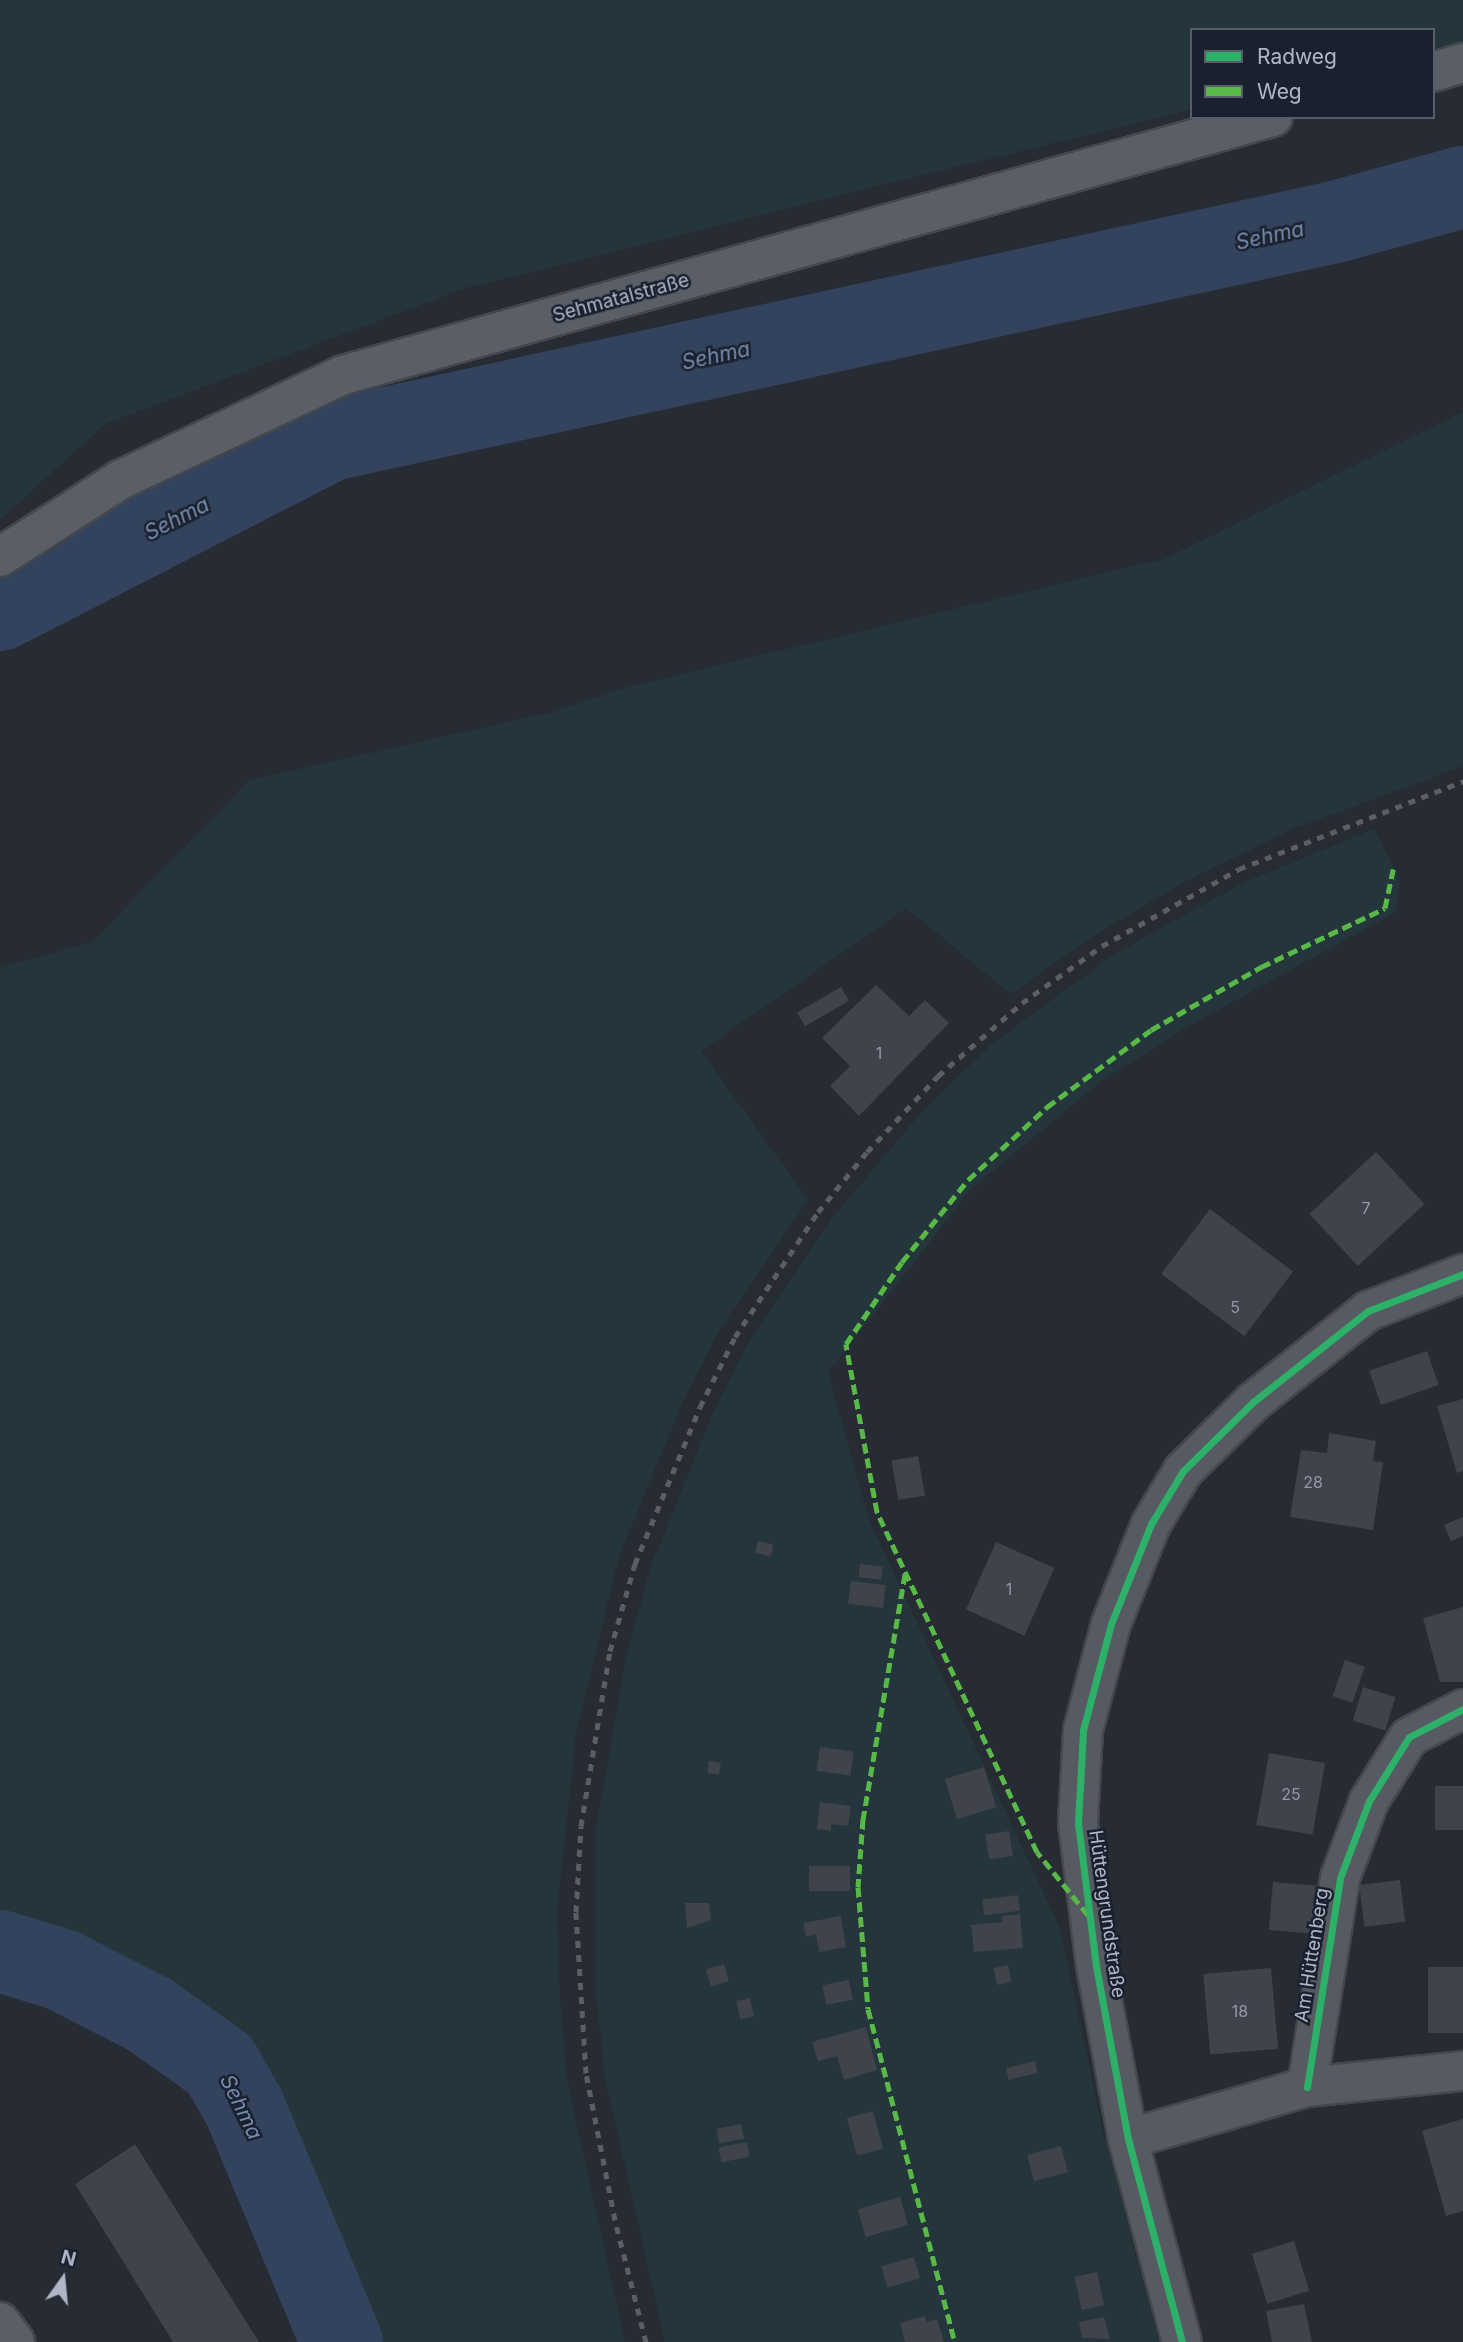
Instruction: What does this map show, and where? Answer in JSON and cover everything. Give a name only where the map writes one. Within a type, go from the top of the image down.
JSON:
[{"type":"main road","points":[[1435,71],[1463,63]]},
{"type":"main road","name":"Sehmatalstraße","points":[[0,557],[120,480],[343,375],[1266,119]]},
{"type":"main road","points":[[0,2322],[15,2342]]},
{"type":"street","name":"Hüttengrundstraße","points":[[1182,2342],[1128,2139],[1097,1966],[1078,1823],[1083,1730],[1111,1625],[1151,1524],[1183,1471],[1253,1402],[1368,1311],[1463,1274]]},
{"type":"street","name":"Am Hüttenberg","points":[[1307,2087],[1340,1878],[1369,1801],[1409,1737],[1463,1709]]},
{"type":"street","points":[[1128,2139],[1307,2087],[1463,2071]]},
{"type":"shaded area","points":[[0,0],[1463,0],[1463,41],[1435,48],[1435,28],[1190,28],[1190,109],[465,288],[105,424],[0,520]]},
{"type":"shaded area","points":[[1463,412],[1463,766],[1290,830],[1181,884],[1093,936],[1011,994],[906,908],[701,1051],[808,1200],[721,1327],[683,1401],[619,1556],[576,1734],[557,1911],[560,1996],[567,2081],[625,2342],[329,2342],[244,2107],[220,2065],[150,2015],[62,1970],[0,1951],[0,968],[92,942],[250,780],[553,712],[628,687],[1164,559]]},
{"type":"shaded area","points":[[1374,829],[1400,880],[1396,912],[1178,1032],[1099,1083],[971,1189],[828,1373],[869,1520],[1060,1928],[1103,2132],[1159,2342],[665,2342],[605,2077],[596,1994],[596,1829],[627,1653],[651,1566],[713,1413],[749,1341],[832,1218],[921,1113],[993,1043],[1112,956],[1152,933],[1245,882]]},
{"type":"building","points":[[876,985],[909,1016],[925,1000],[949,1023],[859,1116],[830,1086],[850,1066],[822,1038]]},
{"type":"building","points":[[841,987],[849,1001],[805,1026],[797,1012]]},
{"type":"building","points":[[1376,1152],[1424,1204],[1358,1266],[1309,1214]]},
{"type":"building","points":[[1210,1209],[1293,1272],[1244,1336],[1161,1274]]},
{"type":"building","points":[[1427,1351],[1439,1385],[1381,1405],[1369,1371]]},
{"type":"building","points":[[1463,1399],[1463,1471],[1457,1473],[1437,1406]]},
{"type":"building","points":[[1329,1433],[1376,1441],[1373,1461],[1383,1462],[1373,1530],[1290,1517],[1301,1450],[1327,1453]]},
{"type":"building","points":[[918,1456],[925,1495],[898,1500],[891,1461]]},
{"type":"building","points":[[1463,1517],[1463,1536],[1451,1541],[1444,1525]]},
{"type":"building","points":[[758,1541],[774,1545],[771,1557],[755,1553]]},
{"type":"building","points":[[996,1542],[1054,1568],[1024,1636],[966,1610]]},
{"type":"building","points":[[860,1564],[883,1567],[881,1580],[858,1577]]},
{"type":"building","points":[[851,1581],[886,1585],[883,1608],[848,1604]]},
{"type":"building","points":[[1463,1607],[1463,1682],[1440,1682],[1423,1618]]},
{"type":"building","points":[[1345,1660],[1365,1667],[1352,1703],[1333,1696]]},
{"type":"building","points":[[1363,1687],[1396,1697],[1385,1730],[1353,1720]]},
{"type":"building","points":[[820,1747],[854,1752],[850,1775],[817,1771]]},
{"type":"building","points":[[1269,1753],[1325,1763],[1312,1835],[1256,1825]]},
{"type":"building","points":[[709,1761],[721,1763],[719,1775],[707,1773]]},
{"type":"building","points":[[984,1767],[996,1807],[957,1819],[945,1779]]},
{"type":"building","points":[[1435,1786],[1463,1786],[1463,1830],[1435,1830]]},
{"type":"building","points":[[820,1802],[851,1806],[848,1826],[831,1824],[831,1831],[817,1829]]},
{"type":"building","points":[[1009,1831],[1013,1856],[989,1859],[985,1835]]},
{"type":"building","points":[[809,1866],[850,1866],[850,1891],[809,1891]]},
{"type":"building","points":[[1400,1880],[1405,1922],[1364,1927],[1359,1885]]},
{"type":"building","points":[[1273,1882],[1317,1886],[1313,1934],[1269,1930]]},
{"type":"building","points":[[1018,1895],[1020,1911],[984,1915],[982,1899]]},
{"type":"building","points":[[685,1903],[709,1903],[711,1920],[687,1928]]},
{"type":"building","points":[[1020,1914],[1023,1948],[974,1952],[971,1925],[1003,1922],[1002,1916]]},
{"type":"building","points":[[841,1916],[846,1947],[819,1952],[816,1934],[806,1937],[803,1923]]},
{"type":"building","points":[[724,1964],[729,1981],[711,1987],[706,1969]]},
{"type":"building","points":[[1008,1965],[1012,1982],[997,1985],[993,1968]]},
{"type":"building","points":[[1428,1967],[1463,1967],[1463,2033],[1428,2033]]},
{"type":"building","points":[[1271,1968],[1278,2049],[1210,2055],[1203,1974]]},
{"type":"building","points":[[849,1980],[853,2000],[826,2005],[822,1985]]},
{"type":"building","points":[[750,1998],[754,2017],[740,2019],[736,2001]]},
{"type":"building","points":[[866,2027],[877,2070],[844,2080],[837,2056],[818,2061],[812,2042]]},
{"type":"building","points":[[1035,2061],[1038,2073],[1009,2080],[1006,2068]]},
{"type":"building","points":[[873,2111],[883,2149],[857,2156],[847,2118]]},
{"type":"building","points":[[1463,2119],[1463,2211],[1446,2216],[1422,2131]]},
{"type":"building","points":[[741,2124],[744,2139],[719,2143],[716,2129]]},
{"type":"building","points":[[747,2142],[750,2157],[721,2162],[719,2148]]},
{"type":"building","points":[[135,2144],[259,2342],[173,2342],[75,2184]]},
{"type":"building","points":[[1061,2146],[1068,2172],[1034,2181],[1027,2155]]},
{"type":"building","points":[[900,2197],[908,2225],[866,2237],[858,2209]]},
{"type":"building","points":[[1294,2241],[1309,2291],[1267,2304],[1252,2254]]},
{"type":"building","points":[[914,2257],[920,2278],[887,2288],[881,2266]]},
{"type":"building","points":[[1097,2272],[1104,2305],[1082,2310],[1075,2277]]},
{"type":"building","points":[[1304,2304],[1312,2342],[1272,2342],[1266,2311]]},
{"type":"building","points":[[925,2316],[927,2322],[937,2319],[944,2342],[905,2342],[900,2323]]},
{"type":"building","points":[[1104,2317],[1110,2339],[1082,2338],[1079,2322]]},
{"type":"waterway","name":"Sehma","points":[[0,610],[331,440],[1335,222],[1463,187]]},
{"type":"waterway","name":"Sehma","points":[[0,1951],[62,1970],[150,2015],[220,2065],[244,2107],[342,2342]]},
{"type":"railway","points":[[646,2342],[615,2220],[586,2073],[576,1912],[581,1826],[610,1651],[635,1564],[700,1407],[735,1337],[818,1212],[867,1152],[938,1076],[1022,1003],[1102,946],[1239,869],[1463,781]]},
{"type":"marked path","points":[[1088,1915],[1037,1852],[877,1512],[846,1344],[902,1262],[968,1180],[1047,1107],[1151,1030],[1261,967],[1385,908],[1393,869]]},
{"type":"marked path","points":[[905,1574],[863,1819],[858,1887],[868,2009],[955,2342]]},
{"type":"cycle path","points":[[1182,2342],[1128,2139],[1096,1966],[1078,1823],[1083,1730],[1111,1624],[1151,1524],[1183,1471],[1253,1402],[1368,1311],[1463,1274]]},
{"type":"cycle path","points":[[1307,2087],[1340,1878],[1369,1801],[1409,1737],[1463,1709]]}]
